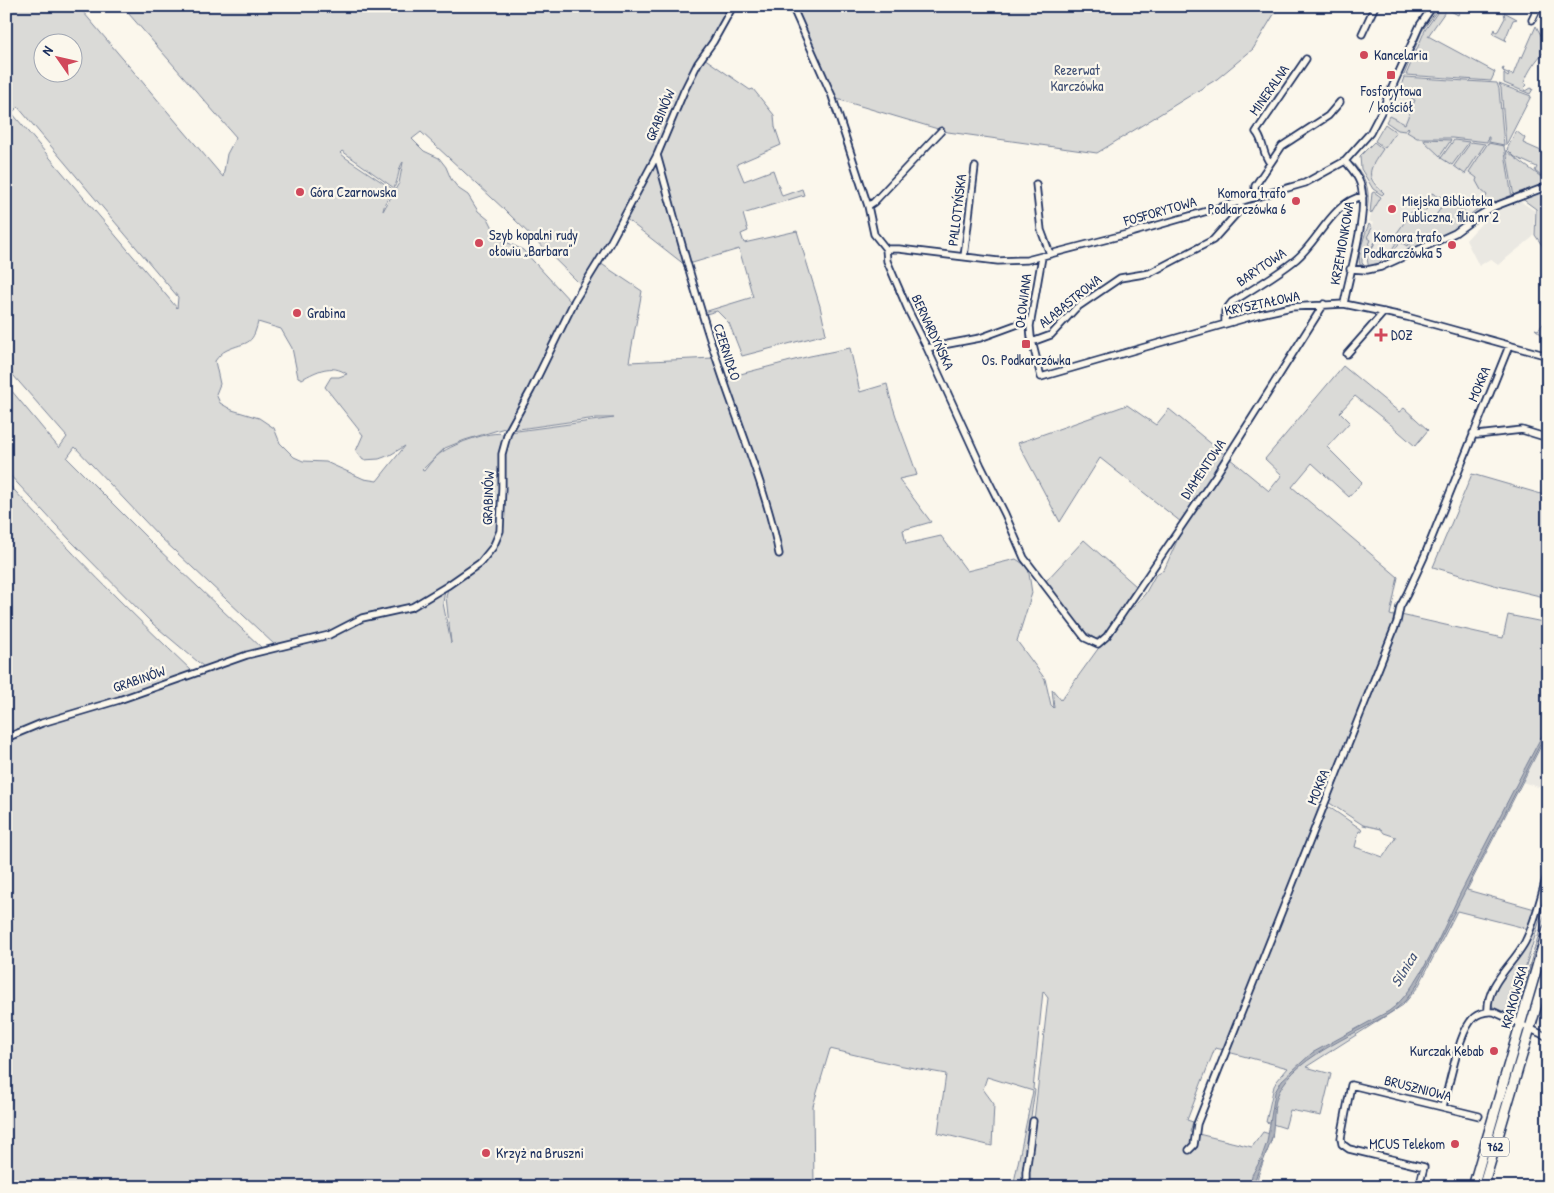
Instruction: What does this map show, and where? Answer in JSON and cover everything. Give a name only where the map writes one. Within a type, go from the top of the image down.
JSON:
[{"type":"main road","name":"KRAKOWSKA","points":[[1473,1187],[1548,930]]},
{"type":"main road","name":"KRAKOWSKA","points":[[1484,1187],[1548,967]]},
{"type":"street","name":"GRABINÓW","points":[[6,738],[42,723],[128,697],[247,655],[329,635],[362,618],[412,607],[480,563],[493,546],[500,531],[502,454],[508,432],[575,300],[610,243],[656,155],[684,90],[698,63],[713,42],[733,6]]},
{"type":"street","name":"BERNARDYŃSKA","points":[[792,6],[832,96],[868,206],[874,234],[886,249],[887,261],[909,312],[981,466],[1006,514],[1024,558],[1085,638],[1098,644]]},
{"type":"street","points":[[1362,34],[1375,6]]},
{"type":"street","name":"FOSFORYTOWA","points":[[886,249],[1005,261],[1042,257],[1305,183],[1345,161],[1362,144],[1376,123],[1420,25],[1433,6]]},
{"type":"street","points":[[1532,20],[1539,6]]},
{"type":"street","name":"MINERALNA","points":[[1270,163],[1256,132],[1306,59]]},
{"type":"street","points":[[1254,196],[1254,189],[1284,145],[1328,116],[1340,102]]},
{"type":"street","points":[[868,206],[874,202],[940,131]]},
{"type":"street","name":"CZERNIDŁO","points":[[656,155],[710,340],[743,434],[775,535],[779,554]]},
{"type":"street","name":"KRZEMIONKOWA","points":[[1344,304],[1361,224],[1363,196],[1358,177],[1345,161]]},
{"type":"street","name":"PALLOTYŃSKA","points":[[964,257],[974,167]]},
{"type":"street","points":[[1036,184],[1040,230],[1050,254]]},
{"type":"street","points":[[1350,269],[1366,270],[1381,268],[1455,233],[1493,207],[1548,186]]},
{"type":"street","name":"BARYTOWA","points":[[1225,323],[1225,311],[1232,302],[1294,261],[1331,217],[1353,199],[1363,196]]},
{"type":"street","name":"ALABASTROWA","points":[[1032,342],[1050,335],[1076,308],[1120,278],[1150,273],[1213,240],[1238,212],[1242,201]]},
{"type":"street","name":"OŁOWIANA","points":[[1042,257],[1030,321],[1032,342],[1042,377]]},
{"type":"street","name":"KRYSZTAŁOWA","points":[[1042,377],[1225,323],[1291,307],[1324,304],[1344,304],[1384,312],[1548,356]]},
{"type":"street","name":"DIAMENTOWA","points":[[1098,644],[1107,636],[1216,475],[1324,304]]},
{"type":"street","points":[[1347,354],[1384,312]]},
{"type":"street","points":[[927,348],[980,338],[1030,321]]},
{"type":"street","name":"MOKRA","points":[[1189,1150],[1194,1145],[1197,1124],[1397,622],[1400,607],[1424,556],[1509,346]]},
{"type":"street","points":[[1473,433],[1477,435],[1522,430],[1548,438]]},
{"type":"street","name":"KRAKOWSKA","points":[[1488,1012],[1487,1001],[1489,994],[1524,944],[1530,931],[1548,872]]},
{"type":"street","points":[[1443,1107],[1461,1042],[1470,1022],[1477,1015],[1494,1012],[1548,1037]]},
{"type":"street","name":"BRUSZNIOWA","points":[[1419,1187],[1424,1167],[1349,1149],[1342,1144],[1341,1138],[1352,1084],[1479,1116]]},
{"type":"street","points":[[1026,1187],[1026,1172],[1033,1121]]},
{"type":"shaded area","points":[[1404,77],[1499,89],[1505,163],[1509,175],[1482,207],[1463,223],[1418,247],[1394,257],[1391,256],[1384,263],[1371,255],[1366,249],[1365,239],[1373,223],[1369,221],[1373,209],[1384,193],[1363,167],[1395,120],[1389,116]]},
{"type":"shaded area","points":[[1520,201],[1535,211],[1533,237],[1498,265],[1490,259],[1479,266],[1466,240],[1490,214]]},
{"type":"shaded area","points":[[1548,724],[1548,729],[1416,987],[1396,1009],[1315,1055],[1300,1066],[1288,1079],[1277,1097],[1274,1108],[1272,1137],[1253,1187],[1250,1187],[1252,1175],[1261,1159],[1267,1142],[1275,1092],[1282,1080],[1312,1053],[1389,1011],[1410,989],[1429,957]]},
{"type":"shaded area","points":[[1548,732],[1548,790],[1522,782]]},
{"type":"green space","points":[[6,6],[78,6],[223,177],[227,154],[236,137],[122,6],[731,6],[697,60],[653,158],[605,246],[581,285],[506,211],[421,132],[412,139],[424,151],[439,158],[459,189],[468,195],[478,211],[489,220],[498,238],[523,250],[571,302],[550,347],[554,347],[574,306],[600,263],[642,291],[629,362],[713,358],[752,469],[754,469],[725,378],[810,356],[850,348],[860,392],[887,384],[917,475],[899,479],[931,522],[903,530],[906,544],[941,536],[967,571],[1016,559],[1028,567],[1032,593],[1017,641],[1045,679],[1051,705],[1054,708],[1052,689],[1061,700],[1129,606],[1133,607],[1145,594],[1156,574],[1164,570],[1184,525],[1229,458],[1269,491],[1282,475],[1265,459],[1343,366],[1399,412],[1404,408],[1428,430],[1415,446],[1355,396],[1340,412],[1350,422],[1327,447],[1362,482],[1349,497],[1312,463],[1292,487],[1398,577],[1390,615],[1397,617],[1224,1050],[1215,1048],[1187,1120],[1193,1122],[1190,1132],[1252,1147],[1263,1132],[1273,1135],[1258,1176],[1257,1187],[1028,1187],[1048,998],[1043,991],[1033,1089],[1035,1090],[1023,1170],[1023,1187],[1013,1187],[1033,1091],[987,1077],[983,1089],[994,1104],[992,1146],[938,1133],[946,1074],[830,1049],[813,1106],[814,1187],[6,1187],[6,481],[51,530],[193,672],[147,687],[149,691],[241,659],[319,641],[362,620],[414,607],[445,589],[443,603],[451,643],[446,597],[448,588],[487,558],[497,543],[501,530],[503,454],[510,432],[614,418],[596,418],[512,430],[546,362],[543,363],[508,427],[465,440],[445,448],[435,458],[451,447],[480,436],[498,433],[505,434],[500,454],[498,529],[489,549],[481,559],[447,584],[411,605],[358,616],[328,632],[277,647],[159,536],[75,447],[67,458],[156,547],[263,649],[204,667],[153,624],[70,540],[6,471],[6,384],[59,448],[67,437],[6,367]],"holes":[[[18,107],[178,297],[177,308],[12,113]],[[342,151],[394,188],[403,162],[399,183],[383,211],[385,203],[393,191],[391,188],[340,153]],[[258,322],[281,329],[292,348],[298,377],[302,379],[324,369],[335,369],[347,374],[331,377],[325,387],[363,435],[356,451],[363,460],[379,459],[405,446],[377,481],[364,479],[326,462],[303,461],[294,457],[280,443],[274,428],[259,418],[232,410],[220,403],[216,394],[220,384],[215,361],[223,352],[248,342],[253,336]],[[761,489],[778,538],[779,546],[759,491]]]},
{"type":"green space","name":"Rezerwat Karczówka","points":[[788,6],[1279,6],[1253,49],[1217,79],[1097,153],[948,132],[830,97]]},
{"type":"green space","points":[[1442,6],[1462,6],[1458,15],[1447,9],[1428,36],[1495,72],[1491,81],[1406,75],[1425,30]]},
{"type":"green space","points":[[1434,9],[1437,10],[1422,31],[1404,75],[1400,75],[1419,32]]},
{"type":"green space","points":[[1504,12],[1517,19],[1513,20],[1505,39],[1507,41],[1493,34],[1495,29],[1496,32],[1498,31],[1505,18]]},
{"type":"green space","points":[[1536,26],[1548,48],[1548,53],[1545,51],[1538,58],[1524,83],[1527,85],[1524,88],[1526,91],[1531,88],[1533,89],[1530,94],[1504,83],[1504,74],[1508,77],[1509,75],[1503,71],[1513,75]]},
{"type":"green space","points":[[704,58],[750,90],[753,89],[774,115],[775,127],[781,145],[737,164],[744,181],[773,170],[782,196],[802,189],[804,195],[743,214],[748,231],[741,234],[744,243],[797,231],[820,306],[826,334],[742,356],[729,323],[717,311],[706,314],[715,349],[704,312],[753,297],[739,249],[689,264],[658,156],[678,109]]},
{"type":"green space","points":[[1404,77],[1497,83],[1504,145],[1489,142],[1489,137],[1487,142],[1452,138],[1417,138],[1407,132],[1408,127],[1405,131],[1398,130],[1386,122],[1389,116],[1405,124],[1415,100],[1399,92]]},
{"type":"green space","points":[[1499,84],[1531,96],[1506,145],[1501,88]]},
{"type":"green space","points":[[1385,124],[1396,132],[1385,148],[1375,141]]},
{"type":"green space","points":[[1516,131],[1525,138],[1523,143],[1548,154],[1548,160],[1541,176],[1535,171],[1537,167],[1515,157],[1507,149]]},
{"type":"green space","points":[[1425,139],[1451,140],[1440,156],[1424,141]]},
{"type":"green space","points":[[1454,140],[1469,142],[1452,165],[1441,158]]},
{"type":"green space","points":[[1374,142],[1383,149],[1371,170],[1371,175],[1372,180],[1384,193],[1382,195],[1373,189],[1361,169],[1360,156]]},
{"type":"green space","points":[[1471,142],[1485,144],[1465,174],[1454,166]]},
{"type":"green space","points":[[1488,143],[1504,146],[1512,198],[1508,197],[1490,204],[1473,215],[1471,214],[1480,207],[1487,195],[1481,190],[1476,181],[1477,178],[1469,172]]},
{"type":"green space","points":[[1506,150],[1548,182],[1548,185],[1522,194],[1520,192],[1515,194],[1514,197]]},
{"type":"green space","points":[[656,162],[657,165],[685,265],[625,218]]},
{"type":"green space","points":[[1352,164],[1359,170],[1367,186],[1367,212],[1365,210],[1366,188]]},
{"type":"green space","points":[[1548,188],[1548,238],[1543,245],[1548,254],[1535,235],[1536,209],[1521,198]]},
{"type":"green space","points":[[1374,192],[1381,197],[1371,214],[1372,193]]},
{"type":"green space","points":[[1432,193],[1440,196],[1470,216],[1470,219],[1456,230],[1393,259],[1396,254],[1405,253],[1411,245],[1408,244],[1407,246],[1400,242],[1389,258],[1387,257],[1396,243],[1392,240],[1420,200],[1429,205],[1422,216],[1431,222],[1441,208],[1432,202],[1430,204],[1427,202]]},
{"type":"green space","points":[[1369,224],[1372,228],[1367,237],[1371,240],[1365,258],[1362,258],[1364,265],[1360,265],[1360,250]]},
{"type":"green space","points":[[1378,238],[1369,253],[1385,263],[1369,267],[1368,254]]},
{"type":"green space","points":[[1548,318],[1548,340],[1535,329],[1538,330]]},
{"type":"green space","points":[[1127,405],[1156,425],[1169,409],[1225,455],[1181,522],[1100,458],[1060,522],[1018,443]]},
{"type":"green space","points":[[1472,474],[1548,496],[1548,598],[1494,585],[1433,567]]},
{"type":"green space","points":[[1084,540],[1136,586],[1105,633],[1096,639],[1085,632],[1045,582]]},
{"type":"green space","points":[[1401,615],[1503,638],[1508,615],[1548,623],[1548,732],[1467,890],[1535,909],[1529,929],[1457,911],[1418,987],[1403,1005],[1306,1067],[1331,1074],[1321,1116],[1290,1110],[1285,1128],[1266,1122],[1274,1086],[1288,1068],[1228,1052],[1326,805],[1361,829],[1362,832],[1359,831],[1355,847],[1383,857],[1396,837],[1384,833],[1381,829],[1363,825],[1328,802]]},
{"type":"green space","points":[[1548,877],[1548,893],[1515,1002],[1507,1013],[1493,1007],[1491,1003],[1492,992],[1524,947]]},
{"type":"green space","points":[[1548,903],[1548,918],[1545,928],[1533,957],[1519,1005],[1512,1013],[1518,1004]]},
{"type":"green space","points":[[1507,1085],[1480,1187],[1476,1187]]},
{"type":"place","name":"Kancelaria","points":[[1364,55]]},
{"type":"place","name":"Fosforytowa / kościół","points":[[1391,75]]},
{"type":"place","name":"Góra Czarnowska","points":[[300,192]]},
{"type":"place","name":"Komora trafo Podkarczówka 6","points":[[1296,201]]},
{"type":"place","name":"Miejska Biblioteka Publiczna, filia nr 2","points":[[1392,209]]},
{"type":"place","name":"Szyb kopalni rudy ołowiu „Barbara”","points":[[479,243]]},
{"type":"place","name":"Komora trafo Podkarczówka 5","points":[[1452,245]]},
{"type":"place","name":"Grabina","points":[[297,313]]},
{"type":"place","name":"DOZ","points":[[1381,335]]},
{"type":"place","name":"Os. Podkarczówka","points":[[1026,344]]},
{"type":"place","name":"Kurczak Kebab","points":[[1494,1051]]},
{"type":"place","name":"MCUS Telekom","points":[[1455,1144]]},
{"type":"place","name":"Krzyż na Bruszni","points":[[486,1153]]},
{"type":"water label","name":"Silnica","points":[[1404,970]]}]
